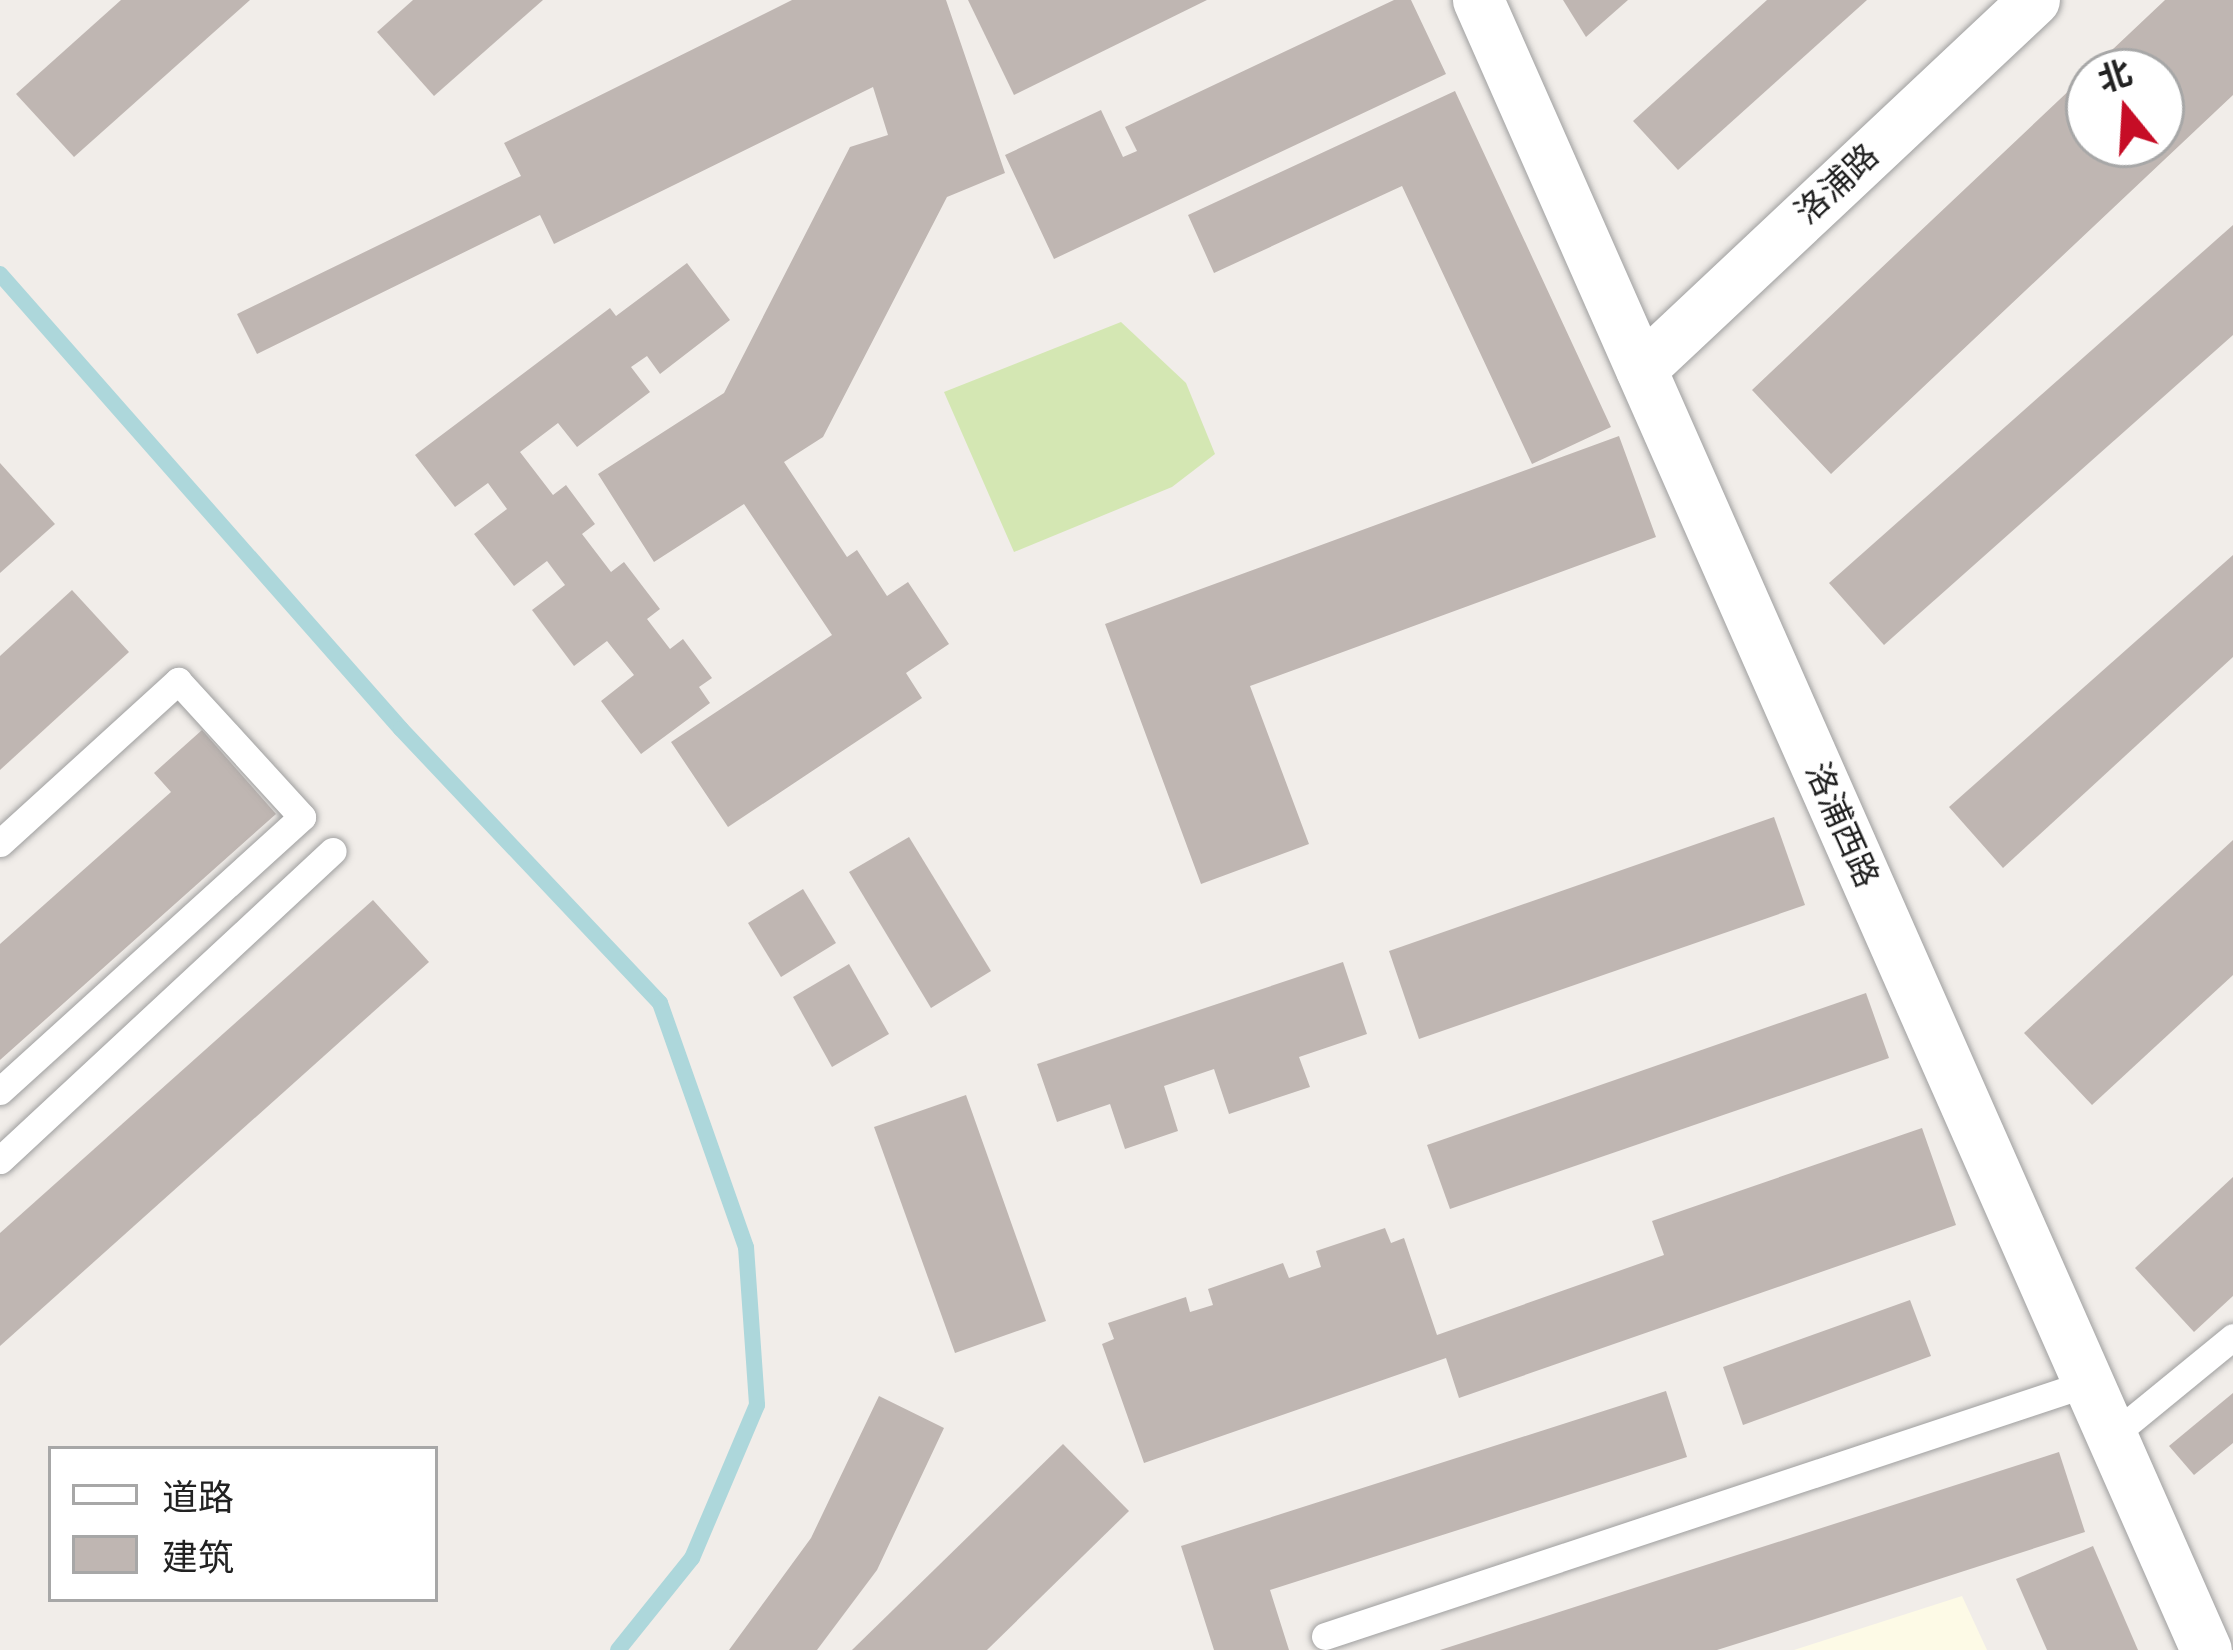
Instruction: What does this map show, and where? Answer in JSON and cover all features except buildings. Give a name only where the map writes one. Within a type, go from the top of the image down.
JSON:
[{"type":"street","name":"洛浦西路","points":[[1478,0],[2206,1650]]},
{"type":"street","name":"洛浦路","points":[[1641,368],[2034,0]]},
{"type":"lane","points":[[0,843],[178,681],[302,817],[0,1091]]},
{"type":"lane","points":[[0,1160],[332,850]]},
{"type":"lane","points":[[2112,1436],[2233,1337]]},
{"type":"lane","points":[[1325,1636],[2088,1383]]},
{"type":"shaded area","points":[[1962,1596],[1987,1650],[1794,1650]]},
{"type":"green space","points":[[1121,322],[1186,383],[1215,454],[1172,487],[1014,552],[944,392]]},
{"type":"waterway","points":[[0,274],[401,729],[660,1003],[746,1247],[757,1405],[692,1558],[618,1650]]}]
